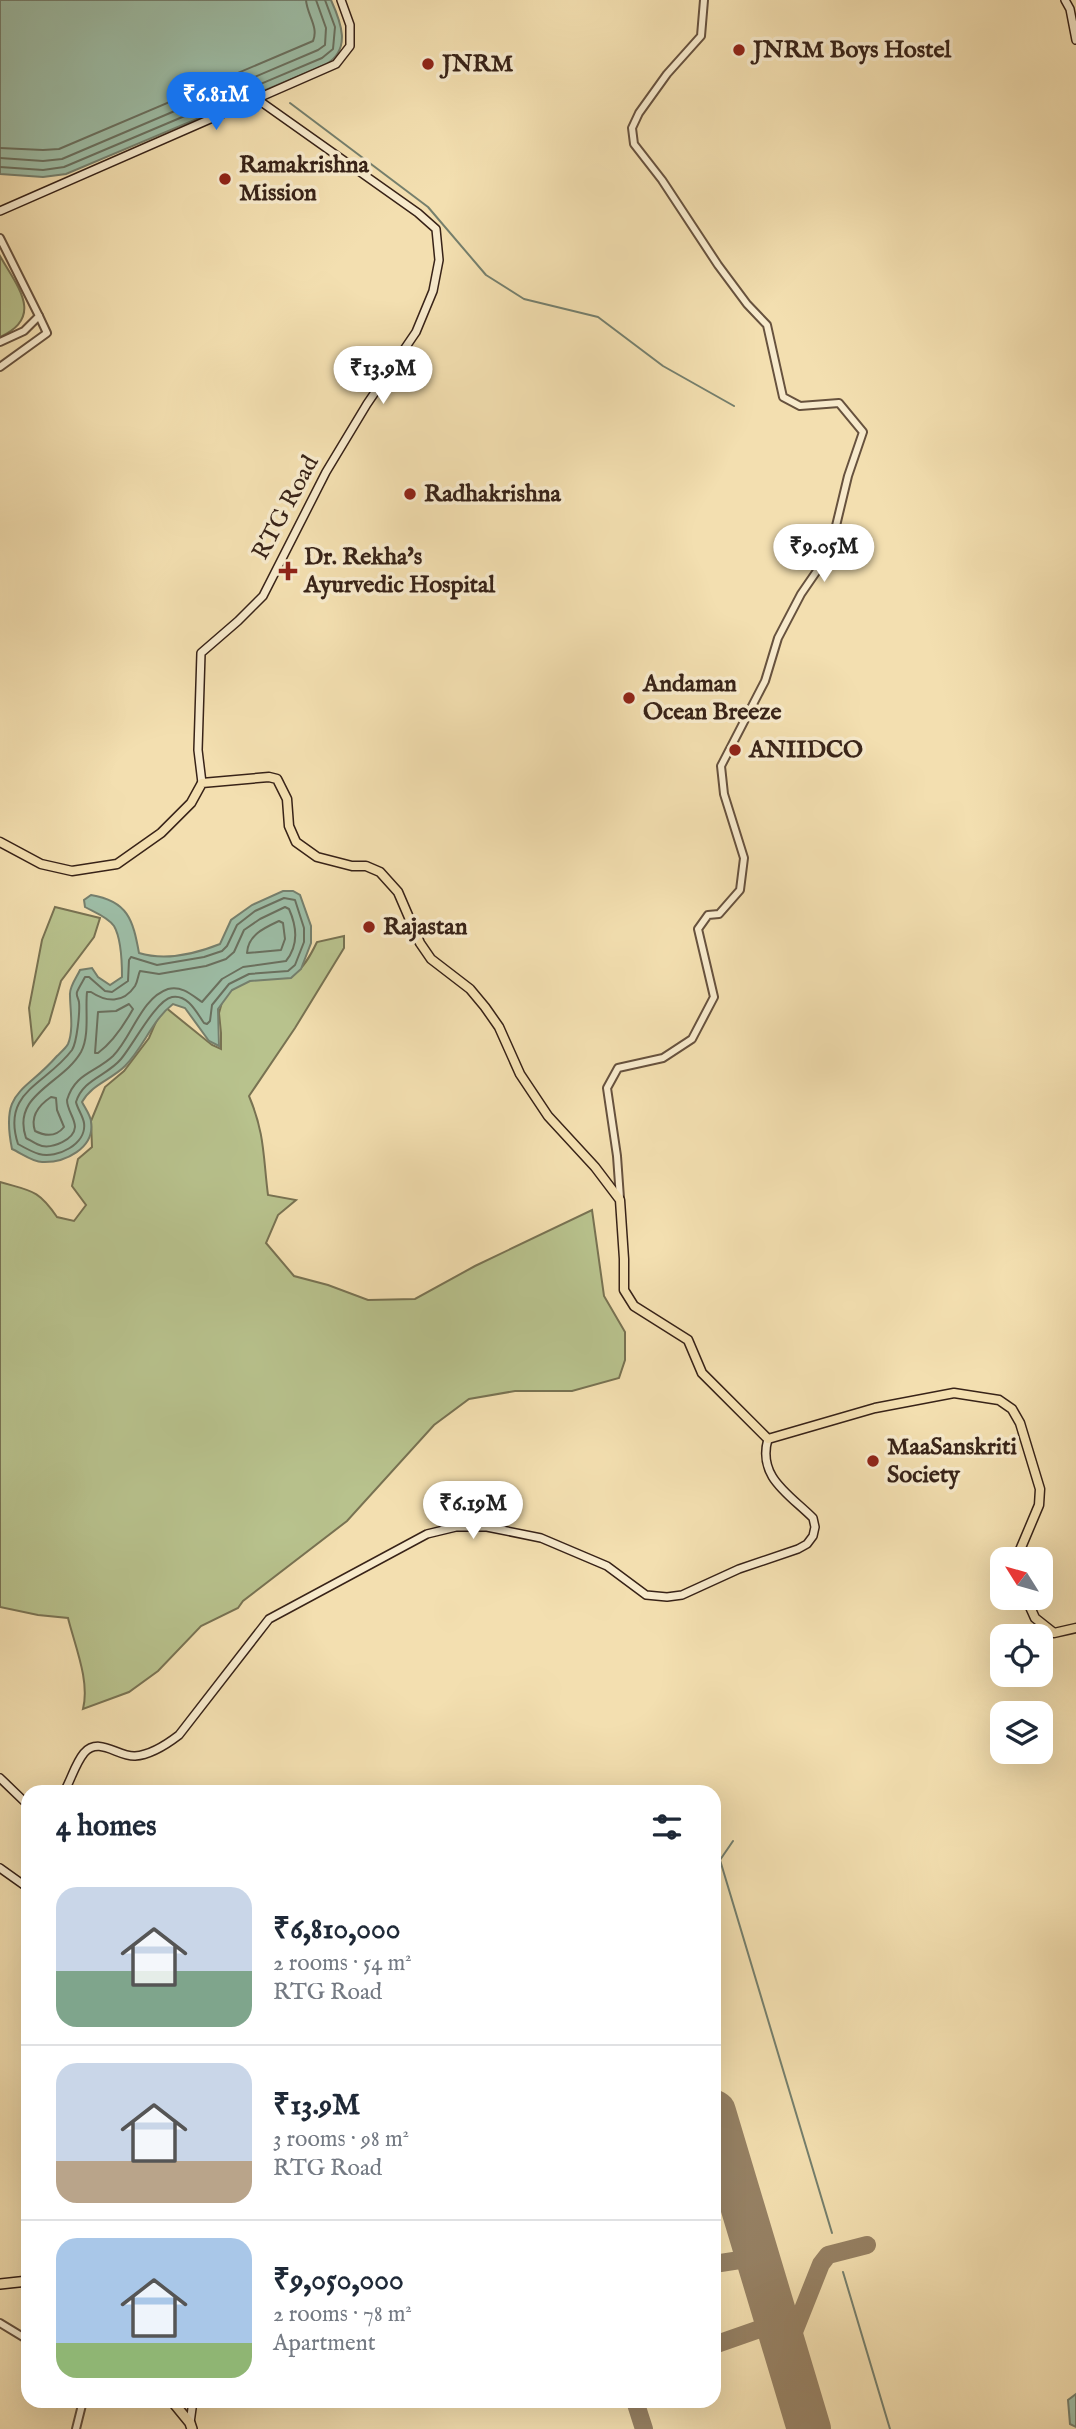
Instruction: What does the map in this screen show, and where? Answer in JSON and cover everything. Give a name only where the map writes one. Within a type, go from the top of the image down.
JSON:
[{"type":"highway","points":[[0,2284],[21,2282]]},
{"type":"highway","points":[[177,2408],[191,2426]]},
{"type":"main road","points":[[0,211],[336,64],[350,46],[350,25],[341,0]]},
{"type":"main road","points":[[1065,0],[1070,9],[1076,40]]},
{"type":"main road","name":"RTG Road","points":[[202,783],[198,750],[201,653],[263,596],[326,472],[367,404],[416,332],[433,291],[439,260],[436,229],[427,221],[257,99]]},
{"type":"main road","points":[[0,842],[41,864],[72,871],[117,864],[160,833],[191,803],[202,783],[275,778],[284,790],[292,838],[317,857],[373,869],[390,881],[398,892],[420,943],[431,959],[470,989],[485,1007],[499,1027],[520,1074],[548,1116],[595,1167],[620,1200],[624,1290],[634,1306],[688,1340],[702,1373],[768,1439]]},
{"type":"main road","points":[[768,1439],[875,1408],[954,1393],[999,1401],[1012,1409],[1020,1423],[1040,1489],[1039,1505],[1021,1547]]},
{"type":"main road","points":[[68,1785],[83,1754],[92,1747],[100,1746],[137,1756],[165,1746],[179,1735],[198,1713],[269,1619],[427,1534],[456,1527],[487,1527],[541,1538],[594,1559],[638,1590],[656,1597],[682,1595],[739,1569],[798,1549],[810,1541],[815,1531],[815,1522],[770,1474],[765,1459],[768,1439]]},
{"type":"main road","points":[[1031,1610],[1035,1618],[1054,1633],[1076,1628]]},
{"type":"main road","points":[[0,1778],[21,1798]]},
{"type":"main road","points":[[0,1868],[21,1883]]},
{"type":"main road","points":[[191,2426],[192,2408]]},
{"type":"street","points":[[620,1200],[607,1088],[618,1068],[663,1058],[692,1039],[713,997],[698,929],[708,915],[719,914],[740,890],[744,859],[724,794],[721,766],[765,681],[778,638],[801,594],[822,562],[835,530],[848,476],[863,432],[839,403],[800,406],[783,397],[767,325],[747,304],[662,180],[634,144],[632,128],[639,113],[667,74],[701,36],[704,0]]},
{"type":"street","points":[[0,238],[47,333],[0,367]]},
{"type":"street","points":[[0,342],[24,331],[39,316]]},
{"type":"street","points":[[0,2323],[21,2336]]},
{"type":"street","points":[[76,2429],[81,2408]]},
{"type":"shaded area","points":[[0,256],[19,290],[24,310],[14,329],[0,337]]},
{"type":"shaded area","points":[[55,907],[100,918],[94,937],[61,981],[49,1023],[33,1045],[29,1008],[42,940]]},
{"type":"shaded area","points":[[344,936],[344,948],[249,1096],[261,1134],[268,1195],[296,1200],[278,1215],[266,1243],[294,1276],[368,1300],[415,1299],[475,1266],[592,1210],[604,1296],[625,1332],[625,1360],[619,1378],[572,1391],[515,1391],[469,1399],[434,1425],[347,1521],[243,1601],[238,1608],[201,1626],[158,1671],[129,1692],[83,1709],[85,1687],[68,1618],[0,1607],[0,1182],[33,1192],[57,1217],[74,1221],[86,1205],[72,1186],[78,1159],[92,1147],[91,1121],[105,1087],[124,1071],[149,1038],[165,1007],[212,1045],[221,1049],[219,1013],[224,995],[257,974],[279,978],[295,973],[317,942]]},
{"type":"water","points":[[0,0],[331,0],[341,26],[341,44],[339,52],[325,65],[66,174],[43,177],[0,174]]},
{"type":"water","points":[[283,891],[293,891],[300,895],[311,926],[311,943],[301,969],[291,978],[250,981],[232,990],[218,1009],[219,1046],[209,1041],[185,1008],[173,1004],[159,1018],[125,1066],[91,1091],[82,1102],[89,1115],[91,1131],[77,1152],[60,1160],[38,1162],[12,1149],[9,1114],[12,1103],[25,1086],[68,1044],[71,1026],[70,992],[80,970],[92,968],[98,977],[110,985],[122,977],[120,944],[114,926],[105,917],[85,907],[84,900],[91,895],[121,907],[131,922],[139,953],[169,956],[200,951],[220,944],[231,920],[252,905]]},
{"type":"water","points":[[1076,2394],[1076,2427],[1070,2424],[1068,2400]]},
{"type":"waterway","points":[[290,103],[428,207],[486,275],[524,299],[598,317],[663,366],[734,406]]},
{"type":"waterway","points":[[721,1859],[733,1841]]},
{"type":"waterway","points":[[721,1863],[832,2233]]},
{"type":"waterway","points":[[843,2272],[890,2429]]},
{"type":"taxiway","points":[[786,2352],[821,2264],[828,2255],[867,2245]]},
{"type":"taxiway","points":[[721,2263],[753,2258],[759,2261]]},
{"type":"taxiway","points":[[721,2343],[777,2323]]},
{"type":"taxiway","points":[[637,2408],[644,2429]]},
{"type":"runway","points":[[721,2135],[809,2429]]},
{"type":"place","name":"JNRM Boys Hostel","points":[[739,50]]},
{"type":"place","name":"JNRM","points":[[428,64]]},
{"type":"place","name":"Ramakrishna Mission","points":[[225,179]]},
{"type":"place","name":"Radhakrishna","points":[[410,494]]},
{"type":"place","name":"Dr. Rekha's Ayurvedic Hospital","points":[[288,571]]},
{"type":"place","name":"Andaman Ocean Breeze","points":[[629,698]]},
{"type":"place","name":"ANIIDCO","points":[[735,750]]},
{"type":"place","name":"Rajastan","points":[[369,927]]},
{"type":"place","name":"MaaSanskriti Society","points":[[873,1461]]}]
